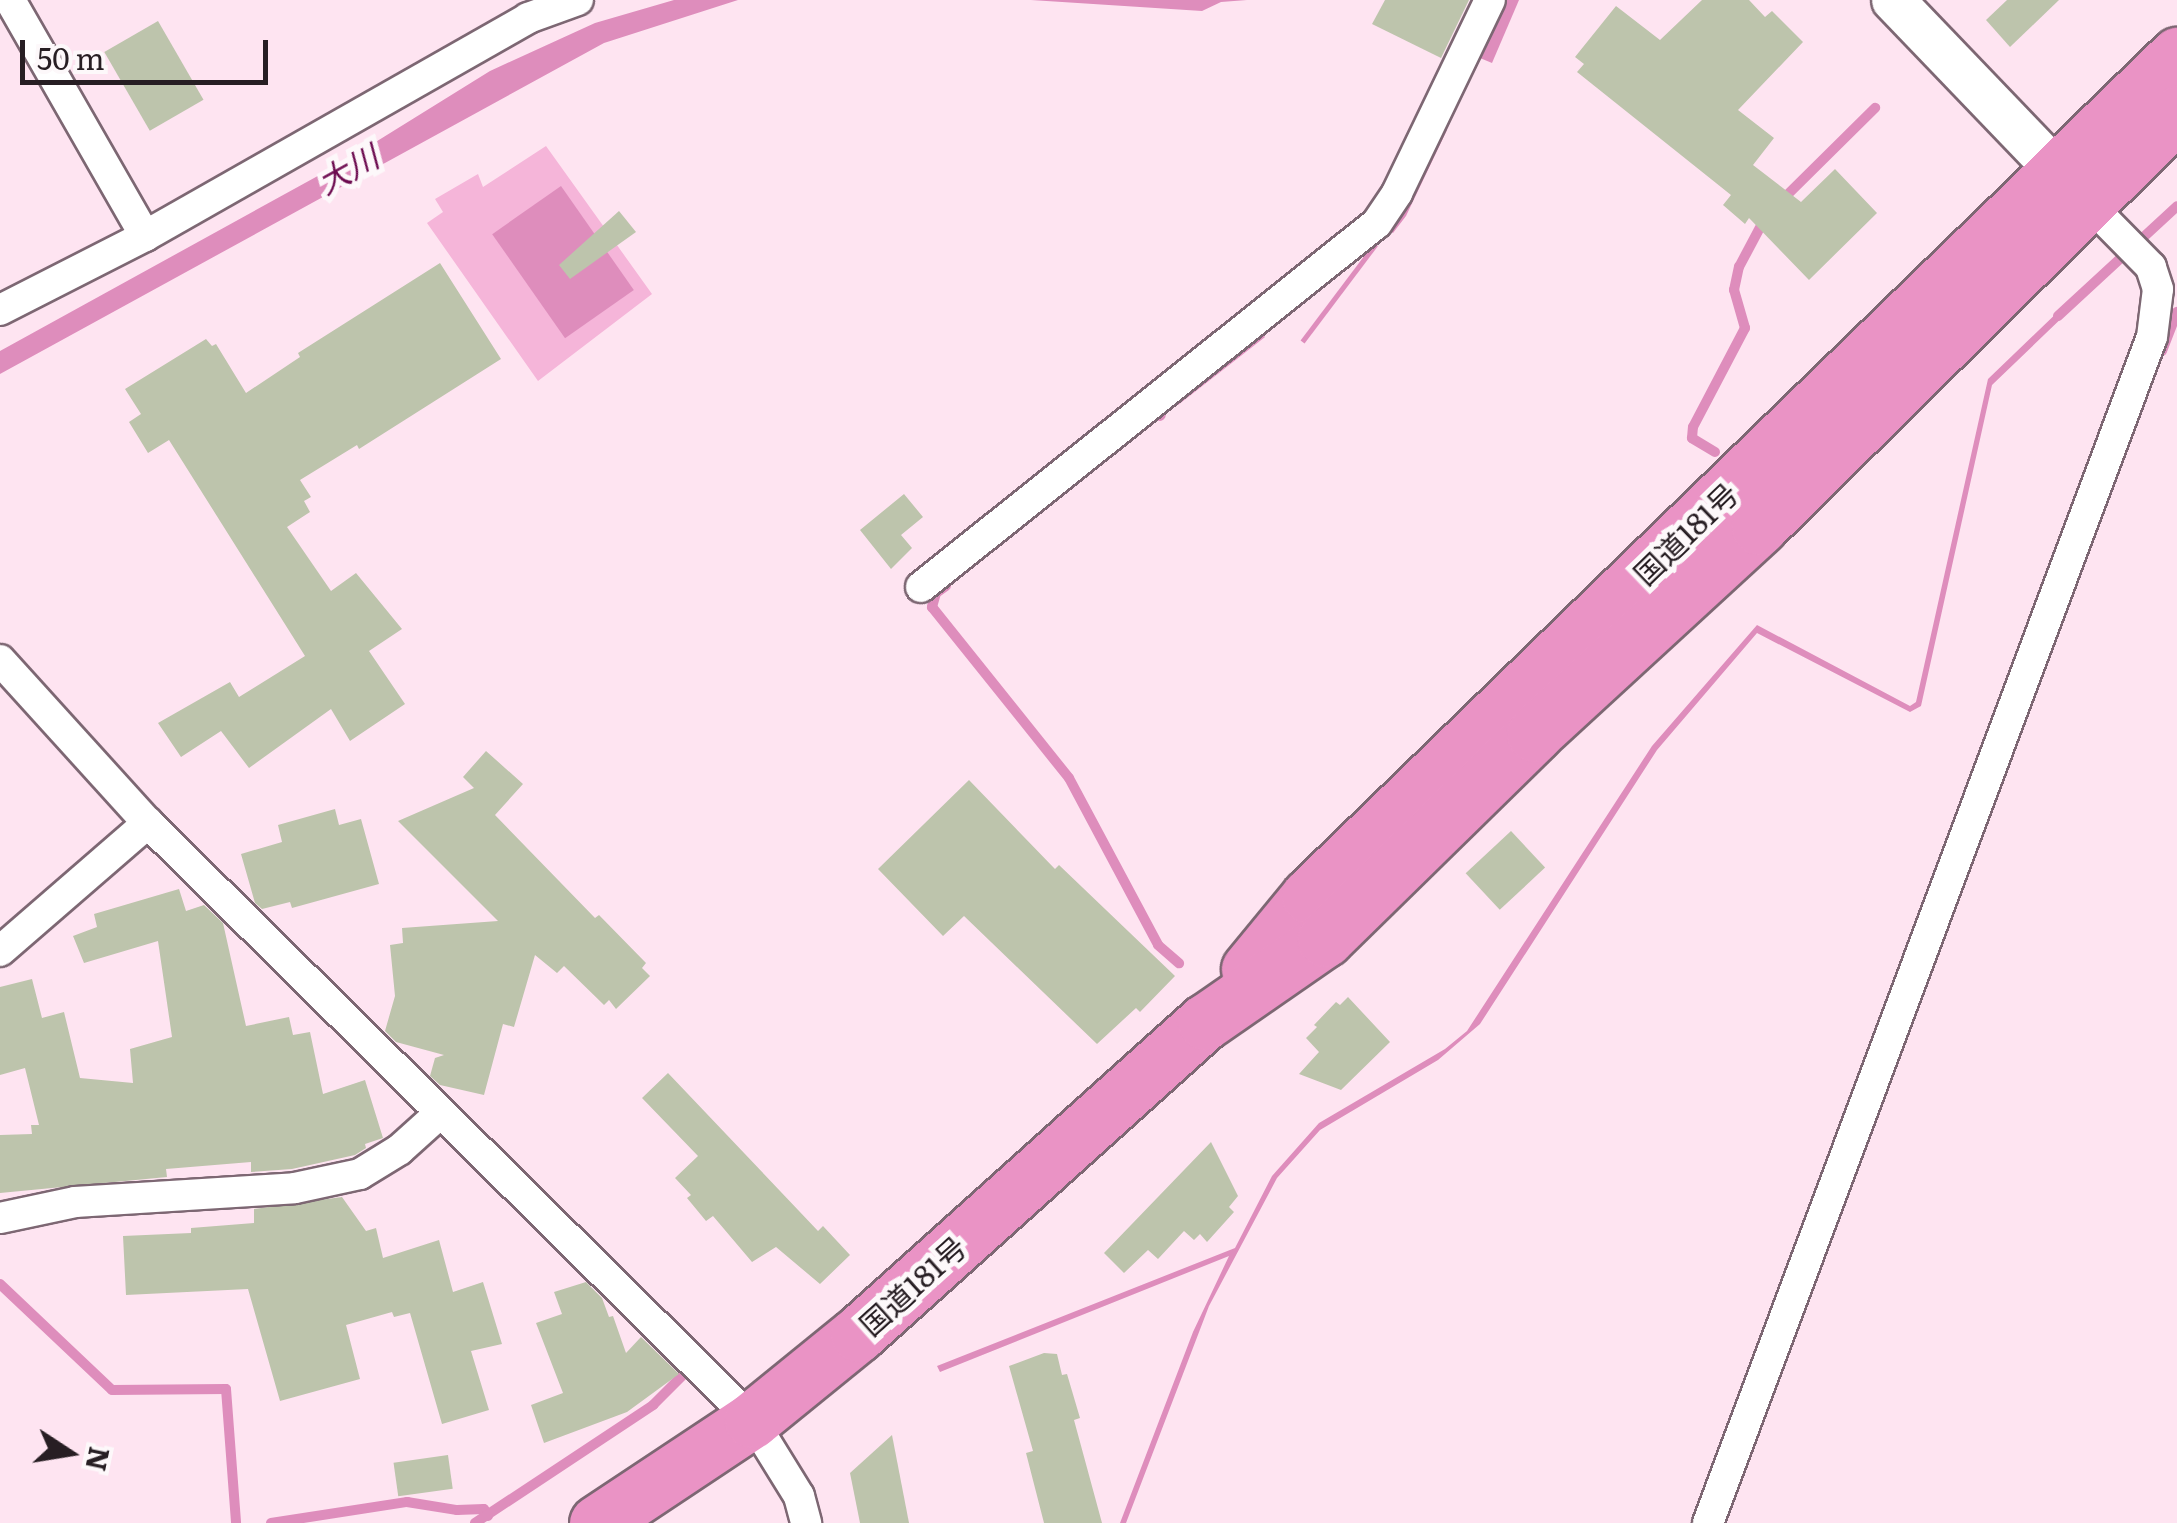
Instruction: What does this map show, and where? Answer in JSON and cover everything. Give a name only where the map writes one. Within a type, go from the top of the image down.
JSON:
[{"type":"highway","name":"国道181号","points":[[597,1523],[752,1420],[858,1334],[1205,1022],[1325,939],[1534,734],[1759,527],[2073,186],[2177,56]]},
{"type":"highway","name":"国道181号","points":[[2073,186],[2177,114]]},
{"type":"street","points":[[10,0],[145,236]]},
{"type":"street","points":[[0,310],[145,236],[528,18],[578,0]]},
{"type":"street","points":[[921,587],[1377,223],[1396,193],[1490,0]]},
{"type":"street","points":[[1708,1523],[2152,336],[2164,264],[2073,186],[1893,0]]},
{"type":"street","points":[[0,660],[148,824],[752,1420],[799,1496],[806,1523]]},
{"type":"street","points":[[0,951],[148,824]]},
{"type":"street","points":[[0,1218],[75,1202],[295,1188],[360,1174],[398,1150],[439,1114]]},
{"type":"shaded area","points":[[546,146],[652,294],[538,381],[427,223],[443,212],[435,199],[478,174],[483,187]]},
{"type":"water","name":"大川","points":[[674,0],[738,0],[604,43],[0,374],[0,351],[345,161],[490,71],[595,23]]},
{"type":"water","points":[[1031,0],[1247,0],[1221,2],[1202,11]]},
{"type":"water","points":[[1506,0],[1519,0],[1492,63],[1480,58]]},
{"type":"water","points":[[1443,128],[1447,130],[1406,216],[1393,233],[1389,230],[1409,201]]},
{"type":"water","points":[[561,186],[634,290],[565,338],[492,234]]},
{"type":"water","points":[[1374,243],[1378,246],[1305,343],[1301,340]]},
{"type":"water","points":[[2064,306],[2069,311],[1992,385],[1921,706],[1910,712],[1757,633],[1657,750],[1480,1024],[1438,1060],[1320,1130],[1277,1178],[1209,1306],[1126,1523],[1120,1523],[1193,1332],[1229,1256],[940,1372],[937,1366],[1235,1248],[1272,1176],[1319,1123],[1445,1049],[1467,1031],[1652,746],[1757,625],[1910,706],[1916,702],[1988,379]]},
{"type":"water","points":[[1261,333],[1265,337],[1178,405],[1176,401]]},
{"type":"building","points":[[1385,0],[1469,0],[1441,58],[1372,24]]},
{"type":"building","points":[[1702,0],[1749,0],[1765,17],[1772,11],[1803,42],[1738,110],[1774,138],[1753,165],[1801,202],[1835,169],[1877,213],[1809,280],[1749,218],[1745,224],[1723,205],[1731,195],[1577,72],[1584,64],[1575,57],[1616,6],[1660,40]]},
{"type":"building","points":[[2007,0],[2059,0],[2010,47],[1986,20]]},
{"type":"building","points":[[158,21],[204,100],[150,131],[104,52]]},
{"type":"building","points":[[619,211],[636,232],[570,279],[559,265]]},
{"type":"building","points":[[440,263],[501,359],[359,449],[357,445],[300,480],[311,497],[304,501],[310,512],[287,527],[331,591],[356,573],[402,629],[369,651],[405,704],[350,741],[331,709],[249,768],[221,731],[181,757],[158,723],[230,682],[239,697],[305,656],[169,440],[148,453],[129,422],[141,414],[125,389],[206,339],[212,346],[216,344],[246,393],[300,357],[298,353]]},
{"type":"building","points":[[904,494],[923,517],[901,535],[912,548],[891,569],[860,530]]},
{"type":"building","points":[[486,751],[523,784],[495,815],[595,918],[599,915],[646,963],[642,968],[650,976],[616,1009],[609,1000],[604,1005],[564,966],[557,973],[535,955],[514,1027],[503,1024],[484,1095],[440,1085],[430,1076],[435,1058],[444,1055],[396,1042],[385,1031],[395,996],[390,945],[403,943],[402,928],[498,921],[398,821],[474,788],[463,777]]},
{"type":"building","points":[[969,780],[1055,869],[1059,865],[1175,976],[1140,1012],[1136,1008],[1097,1044],[964,916],[943,936],[878,869]]},
{"type":"building","points":[[335,809],[339,825],[361,819],[379,884],[292,908],[290,902],[262,909],[255,903],[241,854],[282,842],[278,825]]},
{"type":"building","points":[[1511,831],[1545,868],[1500,910],[1466,873]]},
{"type":"building","points":[[179,889],[186,911],[204,905],[223,923],[246,1026],[289,1017],[293,1035],[310,1032],[323,1094],[365,1080],[383,1138],[365,1144],[366,1148],[355,1155],[292,1169],[251,1172],[251,1162],[166,1169],[167,1177],[0,1193],[0,1135],[32,1134],[31,1125],[39,1125],[25,1068],[0,1075],[0,987],[32,979],[42,1018],[64,1012],[80,1078],[133,1083],[130,1049],[172,1037],[158,941],[84,963],[73,936],[97,927],[94,914]]},
{"type":"building","points":[[1348,997],[1390,1042],[1341,1090],[1299,1074],[1319,1052],[1306,1038],[1317,1027],[1314,1025],[1336,1002],[1340,1005]]},
{"type":"building","points":[[668,1073],[818,1231],[823,1226],[850,1255],[820,1284],[776,1247],[752,1262],[713,1216],[706,1221],[687,1198],[691,1195],[675,1178],[698,1156],[642,1098]]},
{"type":"building","points":[[1211,1142],[1238,1196],[1229,1207],[1234,1212],[1207,1242],[1200,1234],[1194,1240],[1184,1231],[1158,1259],[1148,1250],[1124,1273],[1104,1253]]},
{"type":"building","points":[[342,1197],[366,1231],[376,1228],[383,1258],[439,1240],[453,1292],[483,1282],[502,1344],[471,1351],[489,1410],[442,1424],[410,1313],[394,1317],[392,1312],[346,1325],[360,1379],[280,1401],[248,1289],[126,1295],[123,1236],[191,1233],[191,1228],[254,1223],[254,1209]]},
{"type":"building","points":[[586,1282],[602,1298],[609,1317],[613,1316],[626,1353],[641,1337],[679,1374],[627,1412],[544,1443],[531,1405],[563,1393],[536,1323],[562,1314],[554,1292]]},
{"type":"building","points":[[1044,1353],[1057,1354],[1062,1375],[1067,1374],[1080,1418],[1074,1420],[1102,1523],[1044,1523],[1026,1453],[1033,1451],[1009,1366]]},
{"type":"building","points":[[892,1435],[909,1523],[860,1523],[850,1473]]},
{"type":"building","points":[[448,1455],[453,1489],[398,1496],[394,1463]]},
{"type":"waterway","points":[[1780,202],[1875,108]]},
{"type":"waterway","points":[[2058,316],[2177,206]]},
{"type":"waterway","points":[[1715,452],[1692,438],[1693,427],[1745,328],[1734,290],[1739,267],[1765,218]]},
{"type":"waterway","points":[[2162,351],[2177,312]]},
{"type":"waterway","points":[[946,586],[936,593],[932,607],[1069,778],[1158,945],[1179,963]]},
{"type":"waterway","points":[[0,1284],[112,1390],[226,1389],[236,1523]]},
{"type":"waterway","points":[[475,1523],[653,1405],[686,1372]]},
{"type":"waterway","points":[[271,1523],[407,1502],[457,1510],[484,1509],[488,1516]]}]
